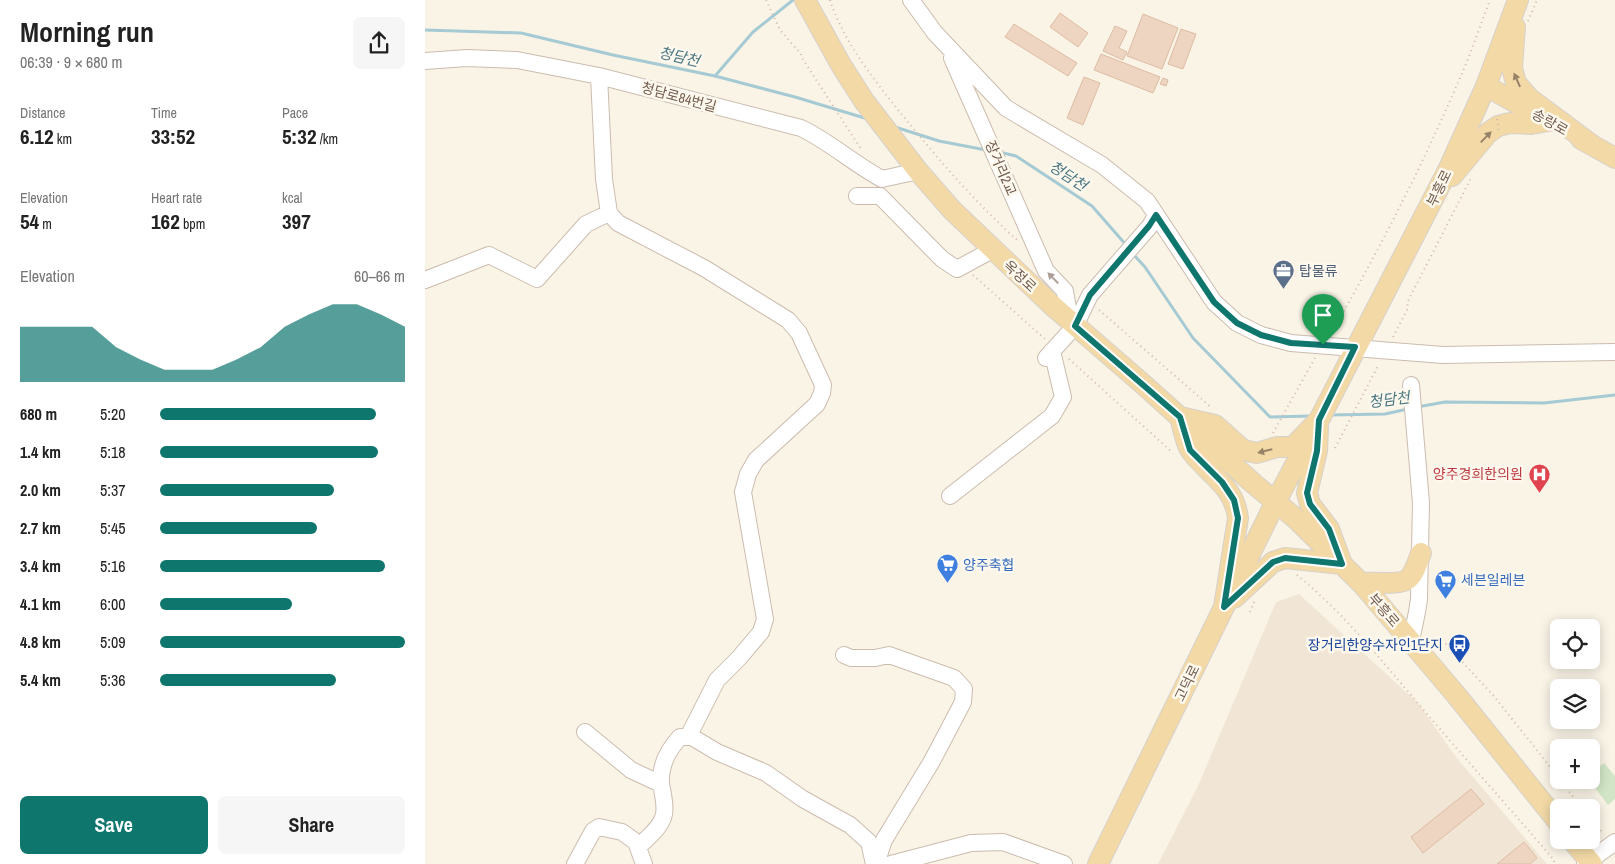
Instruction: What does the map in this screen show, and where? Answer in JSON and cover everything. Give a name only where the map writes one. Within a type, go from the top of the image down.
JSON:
[{"type":"main road","name":"부흥로","points":[[1319,420],[1432,201],[1485,86],[1518,0]]},
{"type":"main road","points":[[1518,0],[1512,68],[1516,83],[1529,98],[1592,145]]},
{"type":"main road","name":"옥정로","points":[[807,5],[864,101],[951,210],[992,250],[1275,502]]},
{"type":"main road","name":"송랑로","points":[[1485,86],[1615,158]]},
{"type":"main road","points":[[1432,201],[1478,145],[1498,126],[1510,122],[1531,124],[1549,121]]},
{"type":"main road","points":[[1224,607],[1238,518],[1237,510],[1234,500],[1222,482],[1190,450],[1180,417],[1215,424],[1243,450],[1257,453],[1277,447],[1293,447],[1319,420]]},
{"type":"main road","points":[[1275,502],[1319,420]]},
{"type":"main road","points":[[1224,607],[1273,562],[1285,558],[1342,564],[1329,529],[1310,504],[1307,493],[1317,451],[1319,420]]},
{"type":"main road","name":"부흥로","points":[[1275,502],[1295,518],[1361,583],[1411,640],[1550,812]]},
{"type":"main road","name":"고덕로","points":[[1098,864],[1275,502]]},
{"type":"main road","points":[[1361,583],[1400,583],[1408,579],[1421,553]]},
{"type":"main road","points":[[1579,849],[1589,863]]},
{"type":"street","points":[[911,0],[935,33],[1006,108],[1102,165],[1147,201],[1153,221],[1214,302],[1237,323],[1261,335],[1291,343],[1443,354],[1615,352]]},
{"type":"street","name":"장거리2교","points":[[945,44],[1046,271],[1065,291],[1073,323]]},
{"type":"street","name":"청담로84번길","points":[[425,61],[467,58],[517,60],[599,76],[801,128],[816,135],[861,168],[882,179],[914,166]]},
{"type":"street","points":[[599,76],[604,179],[609,214],[617,222],[704,268],[789,320],[799,333],[823,385],[822,394],[817,404],[756,460],[748,474],[743,492],[765,619],[761,632],[717,680],[688,737]]},
{"type":"street","points":[[857,196],[880,196],[942,259],[957,269],[992,250]]},
{"type":"street","points":[[425,280],[489,255],[537,280],[586,224],[609,214]]},
{"type":"street","points":[[950,496],[1052,416],[1063,397],[1049,354],[1073,323],[1090,295],[1153,221]]},
{"type":"street","points":[[1411,385],[1421,503],[1421,553],[1417,612],[1411,640]]},
{"type":"street","points":[[844,654],[851,658],[875,658],[889,655],[954,678],[965,688],[963,702],[932,761],[884,840],[875,864]]},
{"type":"street","points":[[585,732],[631,770],[661,784]]},
{"type":"street","points":[[638,847],[660,824],[665,813],[661,784],[664,762],[671,746],[680,737],[692,737],[717,752],[766,772],[803,798],[850,826],[869,842],[875,864]]},
{"type":"street","points":[[575,864],[593,831],[599,827],[622,832],[636,842],[644,864]]},
{"type":"street","points":[[891,864],[971,843],[1003,842],[1063,864]]},
{"type":"street","points":[[1589,863],[1615,842]]},
{"type":"path","points":[[766,0],[780,30],[801,54],[862,150]]},
{"type":"path","points":[[830,0],[837,20],[874,79],[937,157]]},
{"type":"path","points":[[1271,437],[1312,362],[1356,290],[1420,168],[1461,76],[1491,0]]},
{"type":"path","points":[[1497,119],[1499,136]]},
{"type":"path","points":[[1335,448],[1387,350],[1407,310],[1408,301],[1471,177]]},
{"type":"path","points":[[1294,572],[1333,607],[1363,640],[1554,860],[1554,864]]},
{"type":"path","points":[[1442,640],[1493,696],[1550,768]]},
{"type":"path","points":[[1567,789],[1575,799]]},
{"type":"shaded area","points":[[1299,594],[1418,703],[1456,757],[1547,864],[1158,864],[1198,786],[1276,602]]},
{"type":"green space","points":[[1604,763],[1615,776],[1615,799],[1608,805],[1596,789],[1600,789],[1600,766]]},
{"type":"building","points":[[1060,13],[1088,33],[1078,47],[1050,27]]},
{"type":"building","points":[[1143,14],[1178,28],[1162,69],[1127,56]]},
{"type":"building","points":[[1014,24],[1077,63],[1068,76],[1005,37]]},
{"type":"building","points":[[1115,26],[1127,31],[1119,48],[1127,52],[1123,60],[1103,51]]},
{"type":"building","points":[[1181,29],[1196,34],[1183,69],[1168,64]]},
{"type":"building","points":[[1101,54],[1160,77],[1153,93],[1094,70]]},
{"type":"building","points":[[1084,77],[1100,83],[1083,125],[1067,118]]},
{"type":"building","points":[[1163,78],[1168,80],[1166,86],[1160,84]]},
{"type":"building","points":[[1471,789],[1484,804],[1423,853],[1411,837]]},
{"type":"building","points":[[1524,842],[1537,858],[1530,864],[1497,864]]},
{"type":"waterway","points":[[715,76],[753,32],[793,0]]},
{"type":"waterway","name":"청담천","points":[[425,30],[521,33],[613,55],[715,76],[868,119]]},
{"type":"waterway","name":"청담천","points":[[895,127],[939,141],[986,150]]},
{"type":"waterway","name":"청담천","points":[[999,152],[1016,156],[1092,206],[1127,246]]},
{"type":"waterway","name":"청담천","points":[[1132,253],[1145,267],[1193,338],[1270,417],[1311,416]]},
{"type":"waterway","name":"청담천","points":[[1417,407],[1445,402],[1544,403],[1615,395]]},
{"type":"waterway","name":"청담천","points":[[1330,415],[1385,414],[1408,409]]},
{"type":"place","name":"탑물류","points":[[1283,290]]},
{"type":"place","name":"양주경희한의원","points":[[1539,493]]},
{"type":"place","name":"양주축협","points":[[947,584]]},
{"type":"place","name":"세븐일레븐","points":[[1445,599]]},
{"type":"place","name":"장거리한양수자인1단지","points":[[1459,664]]},
{"type":"route","points":[[1156,215],[1214,302],[1237,323],[1261,335],[1291,343],[1323,345],[1355,347],[1319,420],[1317,451],[1307,493],[1310,504],[1329,529],[1342,564],[1297,558],[1285,558],[1273,562],[1224,607],[1238,518],[1234,500],[1222,482],[1190,450],[1180,417],[1075,326],[1090,295],[1149,226],[1156,215]]}]
